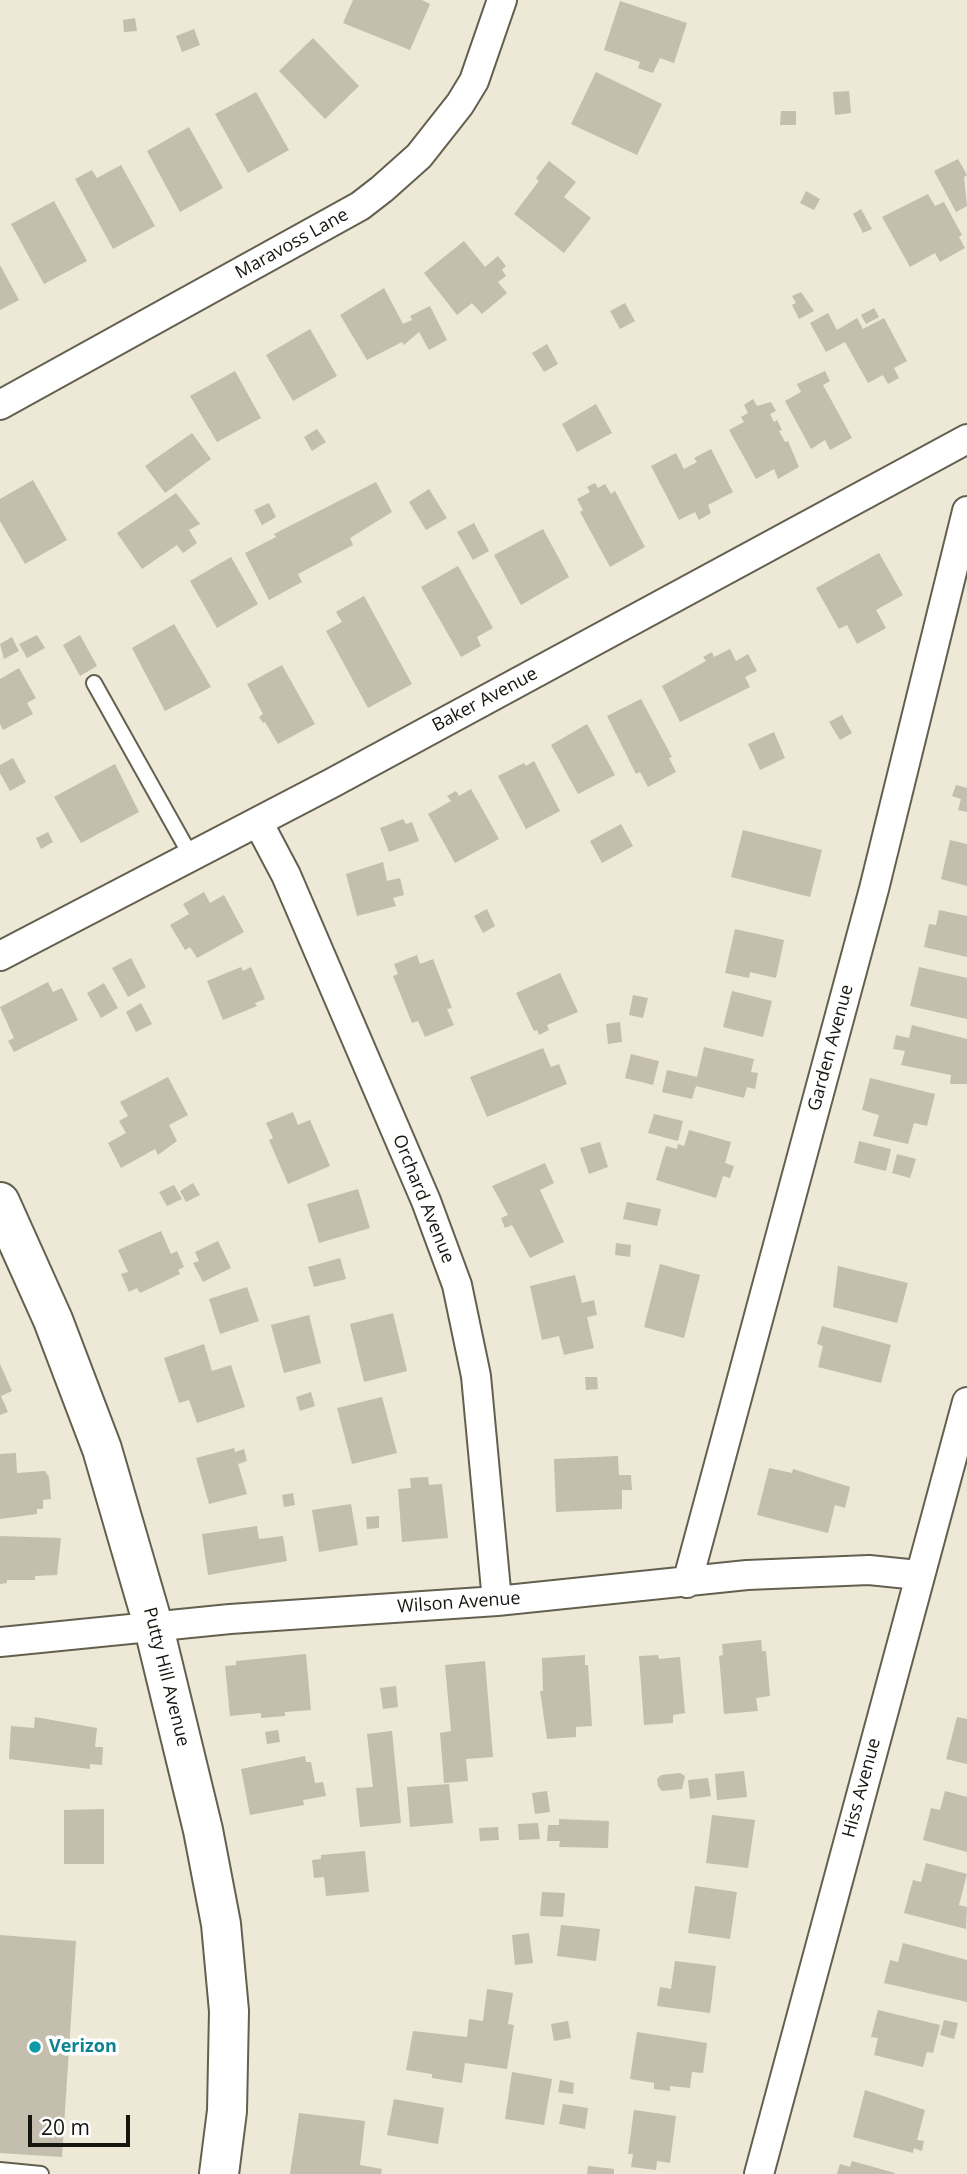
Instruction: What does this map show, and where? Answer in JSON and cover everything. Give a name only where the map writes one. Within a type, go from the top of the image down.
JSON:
[{"type":"main road","name":"Putty Hill Avenue","points":[[0,1202],[78,1380],[123,1515],[154,1628],[203,1830],[221,1924],[229,2011],[229,2059],[219,2174]]},
{"type":"street","name":"Maravoss Lane","points":[[0,405],[360,206],[382,189],[419,156],[474,81],[502,0]]},
{"type":"street","name":"Baker Avenue","points":[[0,956],[963,450]]},
{"type":"street","name":"Garden Avenue","points":[[687,1583],[874,889],[967,511]]},
{"type":"street","name":"Orchard Avenue","points":[[258,822],[286,875],[404,1151],[457,1285],[476,1376],[497,1601]]},
{"type":"street","name":"Hiss Avenue","points":[[759,2174],[918,1575],[967,1402]]},
{"type":"street","name":"Wilson Avenue","points":[[0,1642],[314,1612],[497,1601],[747,1575],[857,1571],[918,1575]]},
{"type":"lane","points":[[94,683],[191,856]]},
{"type":"lane","points":[[0,2170],[41,2174]]},
{"type":"building","points":[[353,0],[422,0],[430,4],[410,50],[343,23]]},
{"type":"building","points":[[620,1],[687,23],[674,63],[660,58],[653,73],[638,68],[640,62],[604,50]]},
{"type":"building","points":[[135,18],[137,31],[124,32],[123,20]]},
{"type":"building","points":[[194,29],[200,45],[182,52],[176,36]]},
{"type":"building","points":[[313,38],[359,86],[325,119],[279,71]]},
{"type":"building","points":[[596,72],[662,104],[637,155],[571,124]]},
{"type":"building","points":[[849,91],[851,113],[835,115],[833,92]]},
{"type":"building","points":[[256,92],[289,150],[248,173],[215,114]]},
{"type":"building","points":[[781,111],[796,111],[796,125],[780,125]]},
{"type":"building","points":[[189,127],[223,188],[180,212],[147,151]]},
{"type":"building","points":[[958,159],[967,175],[964,177],[967,206],[956,212],[934,171]]},
{"type":"building","points":[[549,161],[576,182],[564,197],[591,218],[564,253],[514,214],[539,181],[536,178]]},
{"type":"building","points":[[121,165],[155,226],[113,249],[75,179],[92,170],[97,178]]},
{"type":"building","points":[[806,191],[820,199],[814,210],[800,203]]},
{"type":"building","points":[[928,194],[935,206],[944,202],[962,235],[959,237],[965,248],[940,262],[935,253],[910,267],[882,217]]},
{"type":"building","points":[[54,201],[87,261],[44,284],[11,224]]},
{"type":"building","points":[[861,209],[872,229],[863,233],[853,214]]},
{"type":"building","points":[[464,241],[485,267],[498,256],[506,266],[502,270],[506,276],[498,282],[507,293],[482,314],[472,303],[457,315],[424,273]]},
{"type":"building","points":[[0,265],[19,300],[0,310]]},
{"type":"building","points":[[384,288],[403,324],[412,320],[410,316],[430,306],[447,340],[429,350],[419,332],[404,345],[402,342],[367,360],[340,315]]},
{"type":"building","points":[[801,292],[814,311],[799,319],[792,305],[796,303],[792,296]]},
{"type":"building","points":[[625,303],[635,321],[620,329],[610,311]]},
{"type":"building","points":[[874,308],[879,317],[866,324],[861,315]]},
{"type":"building","points":[[828,313],[837,330],[857,318],[863,329],[884,318],[907,361],[894,368],[899,378],[888,384],[883,375],[868,383],[845,342],[826,352],[810,323]]},
{"type":"building","points":[[310,329],[337,376],[293,401],[266,355]]},
{"type":"building","points":[[547,344],[558,364],[544,372],[532,353]]},
{"type":"building","points":[[235,371],[261,418],[217,442],[190,396]]},
{"type":"building","points":[[825,371],[830,381],[823,385],[852,438],[830,450],[825,440],[811,449],[785,401],[801,392],[797,384]]},
{"type":"building","points":[[753,399],[757,406],[771,402],[776,411],[770,414],[774,422],[777,420],[782,430],[779,431],[785,442],[788,441],[799,467],[778,479],[774,469],[756,479],[729,430],[744,422],[741,417],[748,413],[744,405]]},
{"type":"building","points":[[596,404],[612,433],[577,452],[562,424]]},
{"type":"building","points":[[317,429],[326,442],[312,451],[304,437]]},
{"type":"building","points":[[192,433],[211,459],[165,493],[145,466]]},
{"type":"building","points":[[711,449],[733,492],[708,505],[711,513],[699,520],[695,512],[679,520],[651,466],[676,453],[684,469],[697,462],[694,458]]},
{"type":"building","points":[[33,480],[67,540],[25,564],[0,521],[0,499]]},
{"type":"building","points":[[376,482],[392,512],[350,538],[353,545],[298,574],[302,582],[269,600],[245,553],[276,537],[274,534]]},
{"type":"building","points":[[595,483],[598,488],[605,484],[611,494],[615,491],[645,547],[610,567],[580,512],[583,510],[577,499],[590,492],[587,487]]},
{"type":"building","points":[[429,489],[447,518],[426,530],[409,502]]},
{"type":"building","points":[[176,493],[200,524],[189,530],[197,543],[183,553],[177,545],[142,569],[117,533]]},
{"type":"building","points":[[269,503],[276,517],[262,525],[254,510]]},
{"type":"building","points":[[474,523],[489,551],[473,560],[457,532]]},
{"type":"building","points":[[543,529],[569,577],[521,605],[494,555]]},
{"type":"building","points":[[879,553],[903,595],[876,610],[886,628],[857,644],[847,625],[839,629],[816,588]]},
{"type":"building","points":[[231,557],[258,604],[217,628],[190,581]]},
{"type":"building","points":[[458,566],[493,628],[477,637],[481,646],[461,657],[421,587]]},
{"type":"building","points":[[364,596],[412,684],[368,708],[326,631],[342,622],[336,612]]},
{"type":"building","points":[[174,624],[211,687],[165,711],[132,648]]},
{"type":"building","points":[[37,635],[45,648],[27,658],[19,644]]},
{"type":"building","points":[[80,635],[97,666],[80,676],[63,645]]},
{"type":"building","points":[[12,637],[19,651],[4,659],[0,644]]},
{"type":"building","points":[[730,649],[736,661],[748,654],[757,671],[745,677],[750,687],[680,722],[662,686],[706,661],[703,657],[712,652],[714,657]]},
{"type":"building","points":[[282,665],[315,724],[278,744],[259,717],[263,714],[247,684]]},
{"type":"building","points":[[19,668],[36,698],[27,703],[33,714],[3,730],[0,724],[0,679]]},
{"type":"building","points":[[641,699],[672,757],[669,758],[676,772],[648,787],[640,772],[636,774],[607,716]]},
{"type":"building","points":[[842,715],[852,733],[840,740],[829,722]]},
{"type":"building","points":[[587,724],[615,775],[578,794],[551,745]]},
{"type":"building","points":[[774,732],[785,758],[760,770],[748,744]]},
{"type":"building","points":[[13,758],[26,782],[10,791],[0,773],[0,765]]},
{"type":"building","points":[[534,761],[560,811],[526,829],[498,776]]},
{"type":"building","points":[[115,764],[139,812],[81,843],[54,797]]},
{"type":"building","points":[[956,785],[967,788],[967,812],[958,810],[961,799],[952,796]]},
{"type":"building","points":[[471,789],[499,839],[455,863],[428,814],[451,801],[447,796],[456,791],[459,796]]},
{"type":"building","points":[[403,819],[406,824],[412,822],[419,841],[389,852],[380,828]]},
{"type":"building","points":[[621,824],[633,846],[602,863],[590,841]]},
{"type":"building","points":[[743,830],[822,850],[810,897],[731,877]]},
{"type":"building","points":[[48,832],[53,842],[41,849],[36,838]]},
{"type":"building","points":[[950,840],[967,844],[967,886],[941,879]]},
{"type":"building","points":[[383,862],[387,881],[400,878],[404,895],[393,898],[396,906],[357,916],[346,874]]},
{"type":"building","points":[[204,892],[210,903],[224,895],[244,932],[197,958],[190,947],[185,950],[170,925],[189,914],[183,904]]},
{"type":"building","points":[[487,909],[495,926],[483,933],[474,916]]},
{"type":"building","points":[[939,910],[967,916],[967,957],[924,947],[929,924],[936,925]]},
{"type":"building","points":[[735,929],[784,940],[776,978],[750,972],[749,978],[725,973]]},
{"type":"building","points":[[417,955],[420,964],[433,959],[452,1008],[447,1009],[454,1025],[425,1037],[418,1021],[412,1023],[393,976],[398,974],[394,964]]},
{"type":"building","points":[[131,958],[146,987],[128,997],[112,968]]},
{"type":"building","points":[[241,967],[243,971],[251,967],[265,999],[255,1003],[257,1006],[223,1020],[207,981]]},
{"type":"building","points":[[919,967],[967,978],[967,1019],[910,1006]]},
{"type":"building","points":[[560,973],[578,1012],[547,1025],[549,1030],[539,1035],[537,1030],[534,1031],[516,993]]},
{"type":"building","points":[[48,982],[53,992],[62,988],[78,1020],[14,1052],[8,1041],[14,1038],[0,1007]]},
{"type":"building","points":[[104,983],[118,1008],[101,1018],[87,993]]},
{"type":"building","points":[[732,991],[772,1001],[763,1037],[723,1027]]},
{"type":"building","points":[[633,995],[648,998],[643,1018],[629,1015]]},
{"type":"building","points":[[141,1003],[152,1024],[136,1032],[126,1012]]},
{"type":"building","points":[[620,1022],[622,1042],[608,1044],[606,1024]]},
{"type":"building","points":[[912,1025],[967,1039],[967,1084],[950,1084],[951,1075],[901,1065],[905,1051],[893,1049],[896,1035],[909,1038]]},
{"type":"building","points":[[704,1047],[754,1059],[751,1072],[758,1073],[755,1089],[747,1087],[744,1098],[696,1086],[692,1099],[662,1092],[667,1070],[697,1077]]},
{"type":"building","points":[[543,1048],[551,1067],[559,1064],[567,1084],[487,1117],[470,1077]]},
{"type":"building","points":[[631,1054],[659,1061],[653,1085],[625,1078]]},
{"type":"building","points":[[168,1077],[188,1115],[169,1125],[177,1141],[158,1155],[155,1149],[121,1168],[108,1143],[126,1133],[119,1121],[128,1116],[120,1102]]},
{"type":"building","points":[[870,1078],[935,1094],[927,1126],[914,1123],[908,1144],[873,1136],[879,1115],[862,1110]]},
{"type":"building","points":[[293,1112],[298,1125],[310,1120],[330,1166],[288,1184],[269,1140],[273,1138],[266,1123]]},
{"type":"building","points":[[654,1114],[683,1121],[678,1141],[648,1133]]},
{"type":"building","points":[[689,1130],[731,1142],[725,1163],[734,1166],[730,1178],[723,1176],[716,1198],[656,1180],[666,1146],[677,1149],[678,1144],[684,1146]]},
{"type":"building","points":[[859,1141],[891,1149],[886,1171],[854,1163]]},
{"type":"building","points":[[600,1142],[608,1167],[589,1174],[580,1148]]},
{"type":"building","points":[[897,1154],[916,1159],[910,1178],[892,1173]]},
{"type":"building","points":[[545,1163],[554,1183],[540,1190],[564,1242],[530,1258],[512,1225],[505,1228],[501,1218],[508,1215],[492,1186]]},
{"type":"building","points":[[193,1183],[200,1195],[186,1202],[180,1191]]},
{"type":"building","points":[[174,1185],[182,1199],[167,1206],[159,1192]]},
{"type":"building","points":[[358,1189],[370,1228],[319,1243],[307,1204]]},
{"type":"building","points":[[627,1202],[661,1209],[657,1226],[623,1219]]},
{"type":"building","points":[[161,1231],[171,1254],[177,1251],[184,1267],[178,1270],[180,1274],[140,1293],[137,1288],[129,1292],[121,1274],[128,1272],[118,1250]]},
{"type":"building","points":[[218,1241],[231,1268],[203,1282],[193,1263],[199,1261],[195,1252]]},
{"type":"building","points":[[616,1243],[631,1245],[630,1257],[615,1255]]},
{"type":"building","points":[[340,1258],[346,1279],[314,1287],[308,1267]]},
{"type":"building","points":[[660,1264],[700,1275],[684,1338],[644,1327]]},
{"type":"building","points":[[838,1266],[908,1283],[897,1323],[833,1307]]},
{"type":"building","points":[[575,1275],[582,1303],[594,1300],[597,1315],[587,1317],[594,1348],[564,1355],[559,1336],[542,1340],[530,1286]]},
{"type":"building","points":[[247,1287],[259,1321],[220,1334],[209,1299]]},
{"type":"building","points":[[393,1313],[407,1371],[364,1382],[350,1324]]},
{"type":"building","points":[[309,1315],[321,1363],[284,1373],[271,1325]]},
{"type":"building","points":[[822,1326],[891,1345],[881,1383],[818,1367],[823,1346],[817,1344]]},
{"type":"building","points":[[204,1344],[212,1371],[231,1365],[245,1407],[197,1423],[189,1400],[179,1403],[164,1358]]},
{"type":"building","points":[[0,1364],[12,1391],[1,1396],[8,1412],[0,1415]]},
{"type":"building","points":[[585,1377],[597,1377],[598,1389],[586,1390]]},
{"type":"building","points":[[311,1392],[315,1406],[300,1411],[296,1397]]},
{"type":"building","points":[[382,1397],[397,1453],[352,1464],[337,1408]]},
{"type":"building","points":[[234,1448],[235,1452],[244,1449],[247,1461],[238,1464],[247,1494],[209,1504],[196,1458]]},
{"type":"building","points":[[16,1453],[17,1473],[45,1471],[49,1477],[51,1499],[43,1500],[43,1509],[37,1509],[37,1514],[0,1519],[0,1454]]},
{"type":"building","points":[[618,1456],[619,1475],[631,1475],[632,1490],[622,1490],[622,1509],[556,1512],[554,1459]]},
{"type":"building","points":[[769,1468],[792,1473],[793,1469],[850,1487],[845,1508],[835,1505],[828,1533],[757,1515]]},
{"type":"building","points":[[428,1477],[429,1485],[442,1484],[448,1538],[402,1542],[398,1489],[411,1488],[410,1478]]},
{"type":"building","points":[[293,1493],[295,1505],[284,1507],[282,1495]]},
{"type":"building","points":[[351,1504],[358,1545],[319,1552],[312,1510]]},
{"type":"building","points":[[379,1516],[379,1528],[367,1529],[366,1517]]},
{"type":"building","points":[[257,1526],[259,1539],[283,1536],[287,1561],[208,1575],[202,1534]]},
{"type":"building","points":[[0,1536],[61,1538],[57,1575],[35,1576],[35,1580],[7,1580],[7,1583],[0,1584]]},
{"type":"building","points":[[761,1640],[762,1651],[766,1651],[770,1696],[756,1698],[758,1711],[724,1714],[719,1656],[723,1655],[722,1644]]},
{"type":"building","points":[[306,1654],[311,1710],[285,1712],[285,1716],[261,1718],[261,1713],[230,1716],[225,1666],[236,1665],[236,1661]]},
{"type":"building","points":[[585,1655],[592,1726],[576,1727],[576,1737],[547,1739],[540,1691],[543,1691],[542,1658]]},
{"type":"building","points":[[658,1655],[659,1659],[680,1657],[685,1713],[673,1715],[673,1723],[644,1725],[639,1656]]},
{"type":"building","points":[[485,1661],[493,1757],[466,1759],[468,1781],[444,1783],[440,1733],[451,1731],[445,1665]]},
{"type":"building","points":[[396,1686],[398,1707],[383,1709],[380,1688]]},
{"type":"building","points":[[35,1717],[97,1728],[95,1747],[103,1747],[102,1765],[90,1764],[90,1769],[9,1759],[11,1726],[34,1728]]},
{"type":"building","points":[[957,1717],[967,1719],[967,1764],[946,1759]]},
{"type":"building","points":[[278,1730],[280,1742],[267,1744],[265,1732]]},
{"type":"building","points":[[392,1731],[401,1823],[360,1827],[356,1788],[373,1787],[367,1734]]},
{"type":"building","points":[[305,1756],[306,1762],[311,1762],[315,1783],[323,1782],[326,1796],[303,1800],[304,1805],[250,1815],[241,1769]]},
{"type":"building","points":[[744,1771],[747,1797],[717,1800],[715,1774]]},
{"type":"building","points":[[680,1773],[685,1776],[682,1789],[662,1791],[658,1786],[657,1779],[661,1775]]},
{"type":"building","points":[[708,1778],[711,1796],[690,1799],[688,1780]]},
{"type":"building","points":[[449,1784],[453,1823],[410,1827],[407,1787]]},
{"type":"building","points":[[547,1791],[550,1812],[535,1814],[532,1793]]},
{"type":"building","points":[[945,1791],[967,1797],[967,1852],[923,1840],[931,1808],[940,1810]]},
{"type":"building","points":[[104,1809],[104,1864],[64,1864],[64,1810]]},
{"type":"building","points":[[712,1815],[755,1820],[748,1868],[706,1863]]},
{"type":"building","points":[[559,1819],[609,1821],[608,1848],[559,1847],[560,1841],[547,1841],[548,1825],[559,1825]]},
{"type":"building","points":[[538,1823],[540,1839],[519,1840],[518,1824]]},
{"type":"building","points":[[498,1827],[499,1840],[480,1841],[479,1828]]},
{"type":"building","points":[[365,1851],[369,1892],[326,1896],[324,1877],[314,1878],[312,1860],[321,1859],[321,1855]]},
{"type":"building","points":[[926,1863],[967,1874],[959,1905],[967,1907],[966,1929],[904,1913],[913,1880],[921,1882]]},
{"type":"building","points":[[695,1886],[737,1892],[730,1939],[688,1933]]},
{"type":"building","points":[[542,1892],[565,1893],[563,1917],[540,1916]]},
{"type":"building","points":[[561,1925],[600,1929],[596,1961],[557,1956]]},
{"type":"building","points":[[529,1933],[533,1963],[515,1965],[512,1935]]},
{"type":"building","name":"Verizon","points":[[0,1935],[76,1941],[62,2157],[0,2153]]},
{"type":"building","points":[[903,1943],[967,1960],[967,2002],[884,1983],[890,1960],[898,1962]]},
{"type":"building","points":[[675,1961],[716,1966],[710,2013],[657,2006],[660,1987],[671,1989]]},
{"type":"building","points":[[487,1989],[513,1993],[508,2024],[514,2025],[507,2069],[465,2063],[462,2083],[406,2070],[413,2031],[467,2037],[469,2019],[483,2021]]},
{"type":"building","points":[[878,2010],[940,2025],[933,2053],[927,2052],[923,2067],[874,2055],[878,2038],[871,2037]]},
{"type":"building","points":[[944,2020],[958,2023],[954,2039],[940,2035]]},
{"type":"building","points":[[568,2021],[571,2038],[554,2041],[551,2024]]},
{"type":"building","points":[[637,2032],[707,2043],[703,2073],[692,2072],[690,2088],[670,2086],[670,2091],[654,2089],[654,2083],[630,2079]]},
{"type":"building","points":[[512,2072],[552,2079],[544,2125],[505,2119]]},
{"type":"building","points":[[560,2080],[574,2083],[573,2094],[558,2092]]},
{"type":"building","points":[[865,2090],[925,2110],[917,2140],[924,2141],[922,2151],[914,2148],[913,2153],[853,2137]]},
{"type":"building","points":[[394,2099],[444,2108],[438,2144],[387,2135]]},
{"type":"building","points":[[563,2104],[588,2108],[585,2129],[559,2124]]},
{"type":"building","points":[[634,2110],[676,2116],[670,2163],[657,2161],[656,2170],[631,2167],[633,2154],[628,2154]]},
{"type":"building","points":[[299,2113],[365,2121],[360,2165],[382,2169],[381,2174],[290,2174]]},
{"type":"building","points":[[852,2161],[895,2174],[837,2174],[840,2164],[850,2167]]},
{"type":"building","points":[[588,2166],[614,2169],[614,2174],[587,2174]]},
{"type":"place","name":"Verizon","points":[[35,2047]]}]
